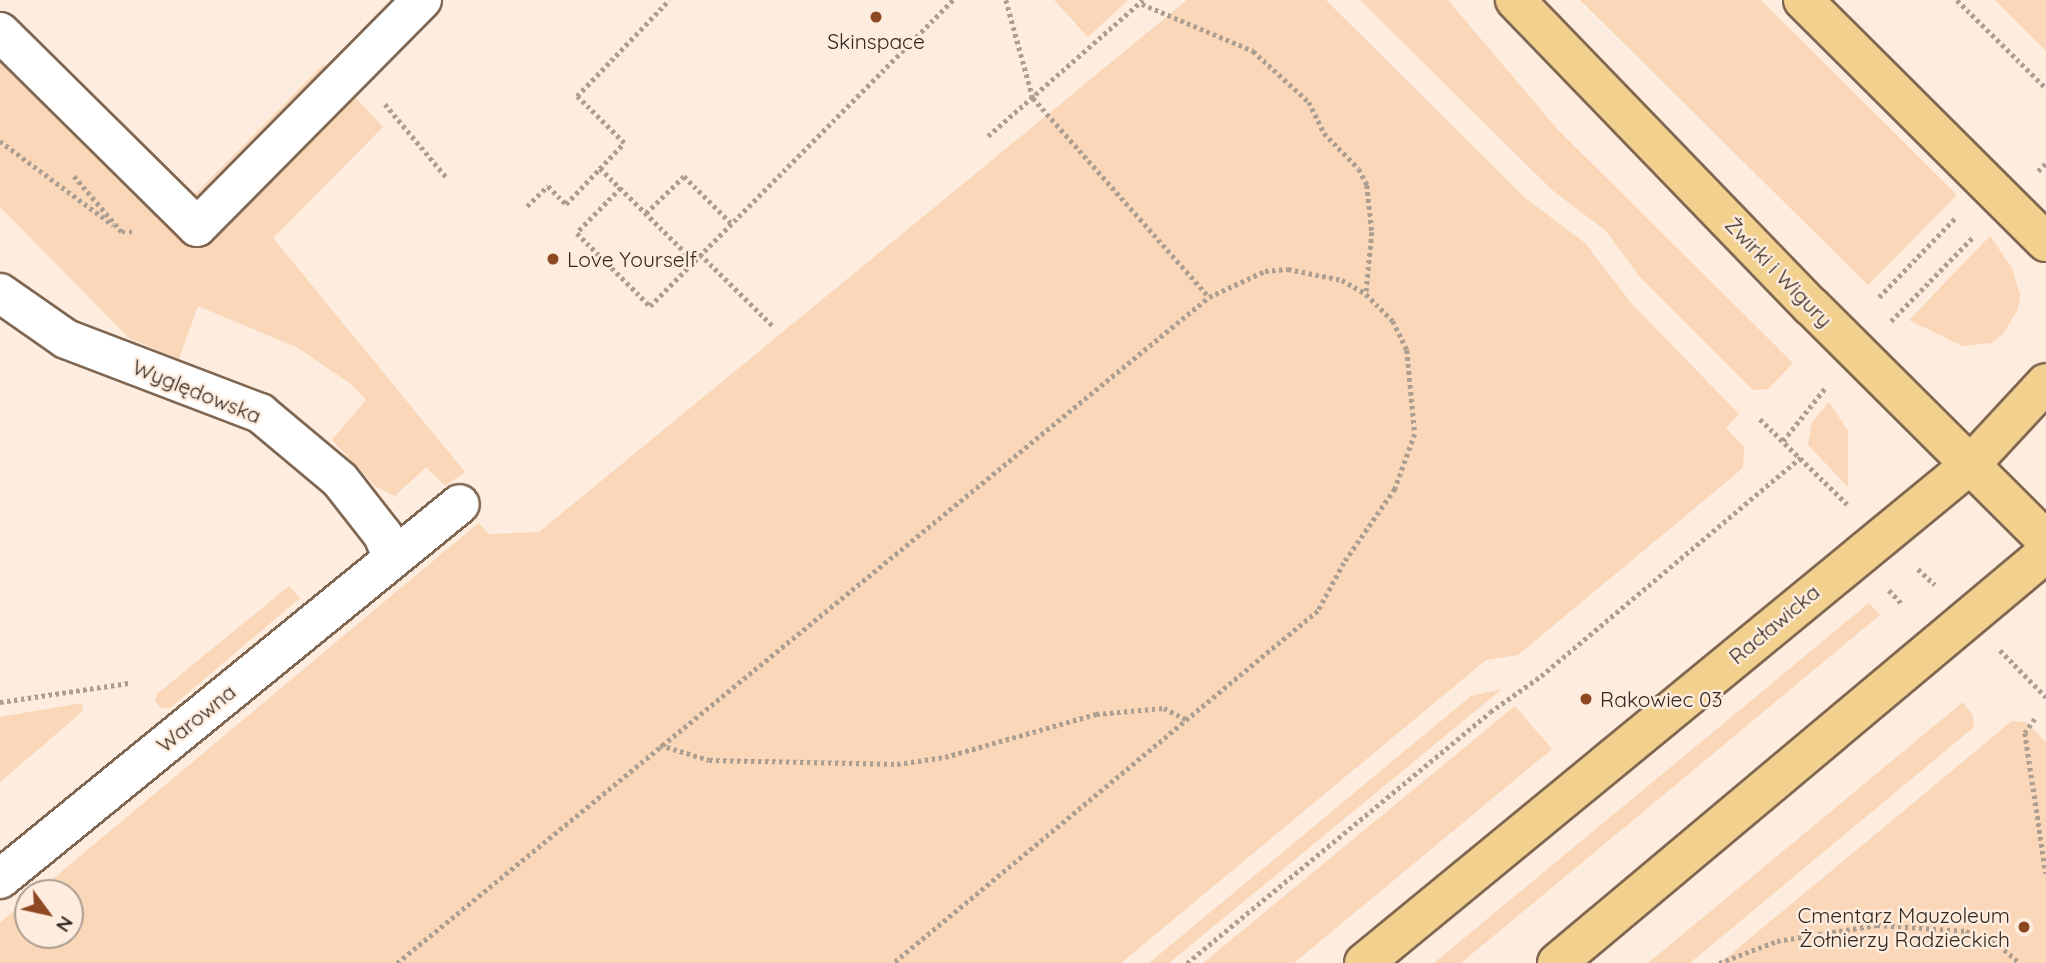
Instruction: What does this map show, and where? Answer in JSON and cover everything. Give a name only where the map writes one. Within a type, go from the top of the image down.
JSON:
[{"type":"main road","name":"Żwirki i Wigury","points":[[1515,0],[1801,296],[2046,540]]},
{"type":"main road","points":[[1803,0],[2046,242]]},
{"type":"main road","name":"Racławicka","points":[[1364,963],[1971,464],[2046,383]]},
{"type":"main road","points":[[1557,963],[2046,553]]},
{"type":"street","points":[[0,32],[198,227],[364,81],[422,0]]},
{"type":"street","name":"Wyględowska","points":[[0,293],[66,339],[260,413],[340,480],[383,535],[392,556]]},
{"type":"street","name":"Warowna","points":[[0,879],[392,556],[460,504]]},
{"type":"path","points":[[527,206],[548,186],[565,204],[624,144],[577,96],[669,0]]},
{"type":"path","points":[[621,188],[577,233],[650,306],[953,0]]},
{"type":"path","points":[[1006,0],[1033,99],[1209,297]]},
{"type":"path","points":[[1957,0],[2046,88]]},
{"type":"path","points":[[988,136],[1143,2],[1253,51],[1309,102],[1324,133],[1359,169],[1367,186],[1372,232],[1366,294]]},
{"type":"path","points":[[364,81],[449,179]]},
{"type":"path","points":[[0,141],[122,232]]},
{"type":"path","points":[[600,168],[694,261]]},
{"type":"path","points":[[646,214],[684,176],[731,223]]},
{"type":"path","points":[[1878,297],[1958,214]]},
{"type":"path","points":[[1899,314],[1976,234]]},
{"type":"path","points":[[700,254],[773,326]]},
{"type":"path","points":[[397,963],[1209,297],[1265,271],[1288,269],[1342,280],[1366,294],[1392,321],[1412,372],[1415,434],[1399,480],[1318,611],[894,963]]},
{"type":"path","points":[[1783,441],[1823,391]]},
{"type":"path","points":[[1760,419],[1847,504]]},
{"type":"path","points":[[1187,963],[1490,712],[1541,676],[1800,458]]},
{"type":"path","points":[[1914,565],[1929,579]]},
{"type":"path","points":[[1885,587],[1901,603]]},
{"type":"path","points":[[2011,661],[2045,693]]},
{"type":"path","points":[[0,702],[130,683]]},
{"type":"path","points":[[660,745],[709,760],[897,764],[966,752],[1096,714],[1164,708],[1188,720]]},
{"type":"path","points":[[2035,719],[2025,733],[2046,873]]},
{"type":"path","points":[[1719,963],[1777,942],[1877,925],[1966,931],[1998,945],[2020,963]]},
{"type":"shaded area","points":[[1054,0],[1128,0],[1088,37]]},
{"type":"shaded area","points":[[1187,0],[1326,0],[1524,197],[1585,243],[1631,303],[1739,414],[1726,428],[1744,447],[1743,468],[1518,655],[1486,660],[1121,963],[0,963],[0,923],[14,911],[14,949],[84,949],[84,879],[53,879],[470,530],[479,523],[489,534],[539,532]]},
{"type":"shaded area","points":[[1360,0],[1448,0],[1558,130],[1793,363],[1768,389],[1753,390],[1640,277],[1606,231],[1552,190]]},
{"type":"shaded area","points":[[1580,0],[1761,0],[1957,195],[1868,285]]},
{"type":"shaded area","points":[[1995,0],[2046,0],[2046,51]]},
{"type":"shaded area","points":[[0,10],[191,198],[324,64],[383,127],[273,238],[465,472],[445,486],[426,467],[395,496],[376,487],[332,440],[366,400],[351,384],[298,348],[198,306],[179,359],[129,338],[0,207]]},
{"type":"shaded area","points":[[1990,236],[2012,268],[2020,295],[2018,309],[2003,334],[1991,343],[1962,346],[1909,320]]},
{"type":"shaded area","points":[[1829,402],[1848,431],[1848,487],[1808,445],[1812,422]]},
{"type":"shaded area","points":[[289,586],[300,598],[170,708],[161,708],[155,701],[157,694]]},
{"type":"shaded area","points":[[1869,603],[1880,615],[1461,963],[1434,963]]},
{"type":"shaded area","points":[[1502,689],[1169,963],[1149,963],[1471,696]]},
{"type":"shaded area","points":[[1963,702],[1973,716],[1974,727],[1690,963],[1648,963]]},
{"type":"shaded area","points":[[82,703],[83,711],[0,782],[0,717]]},
{"type":"shaded area","points":[[1515,706],[1552,749],[1294,963],[1203,963]]},
{"type":"shaded area","points":[[2012,721],[2026,722],[2046,742],[2046,963],[1720,963]]},
{"type":"place","name":"Skinspace","points":[[876,17]]},
{"type":"place","name":"Love Yourself","points":[[553,259]]},
{"type":"place","name":"Rakowiec 03","points":[[1586,699]]},
{"type":"place","name":"Cmentarz Mauzoleum Żołnierzy Radzieckich","points":[[2024,927]]}]
